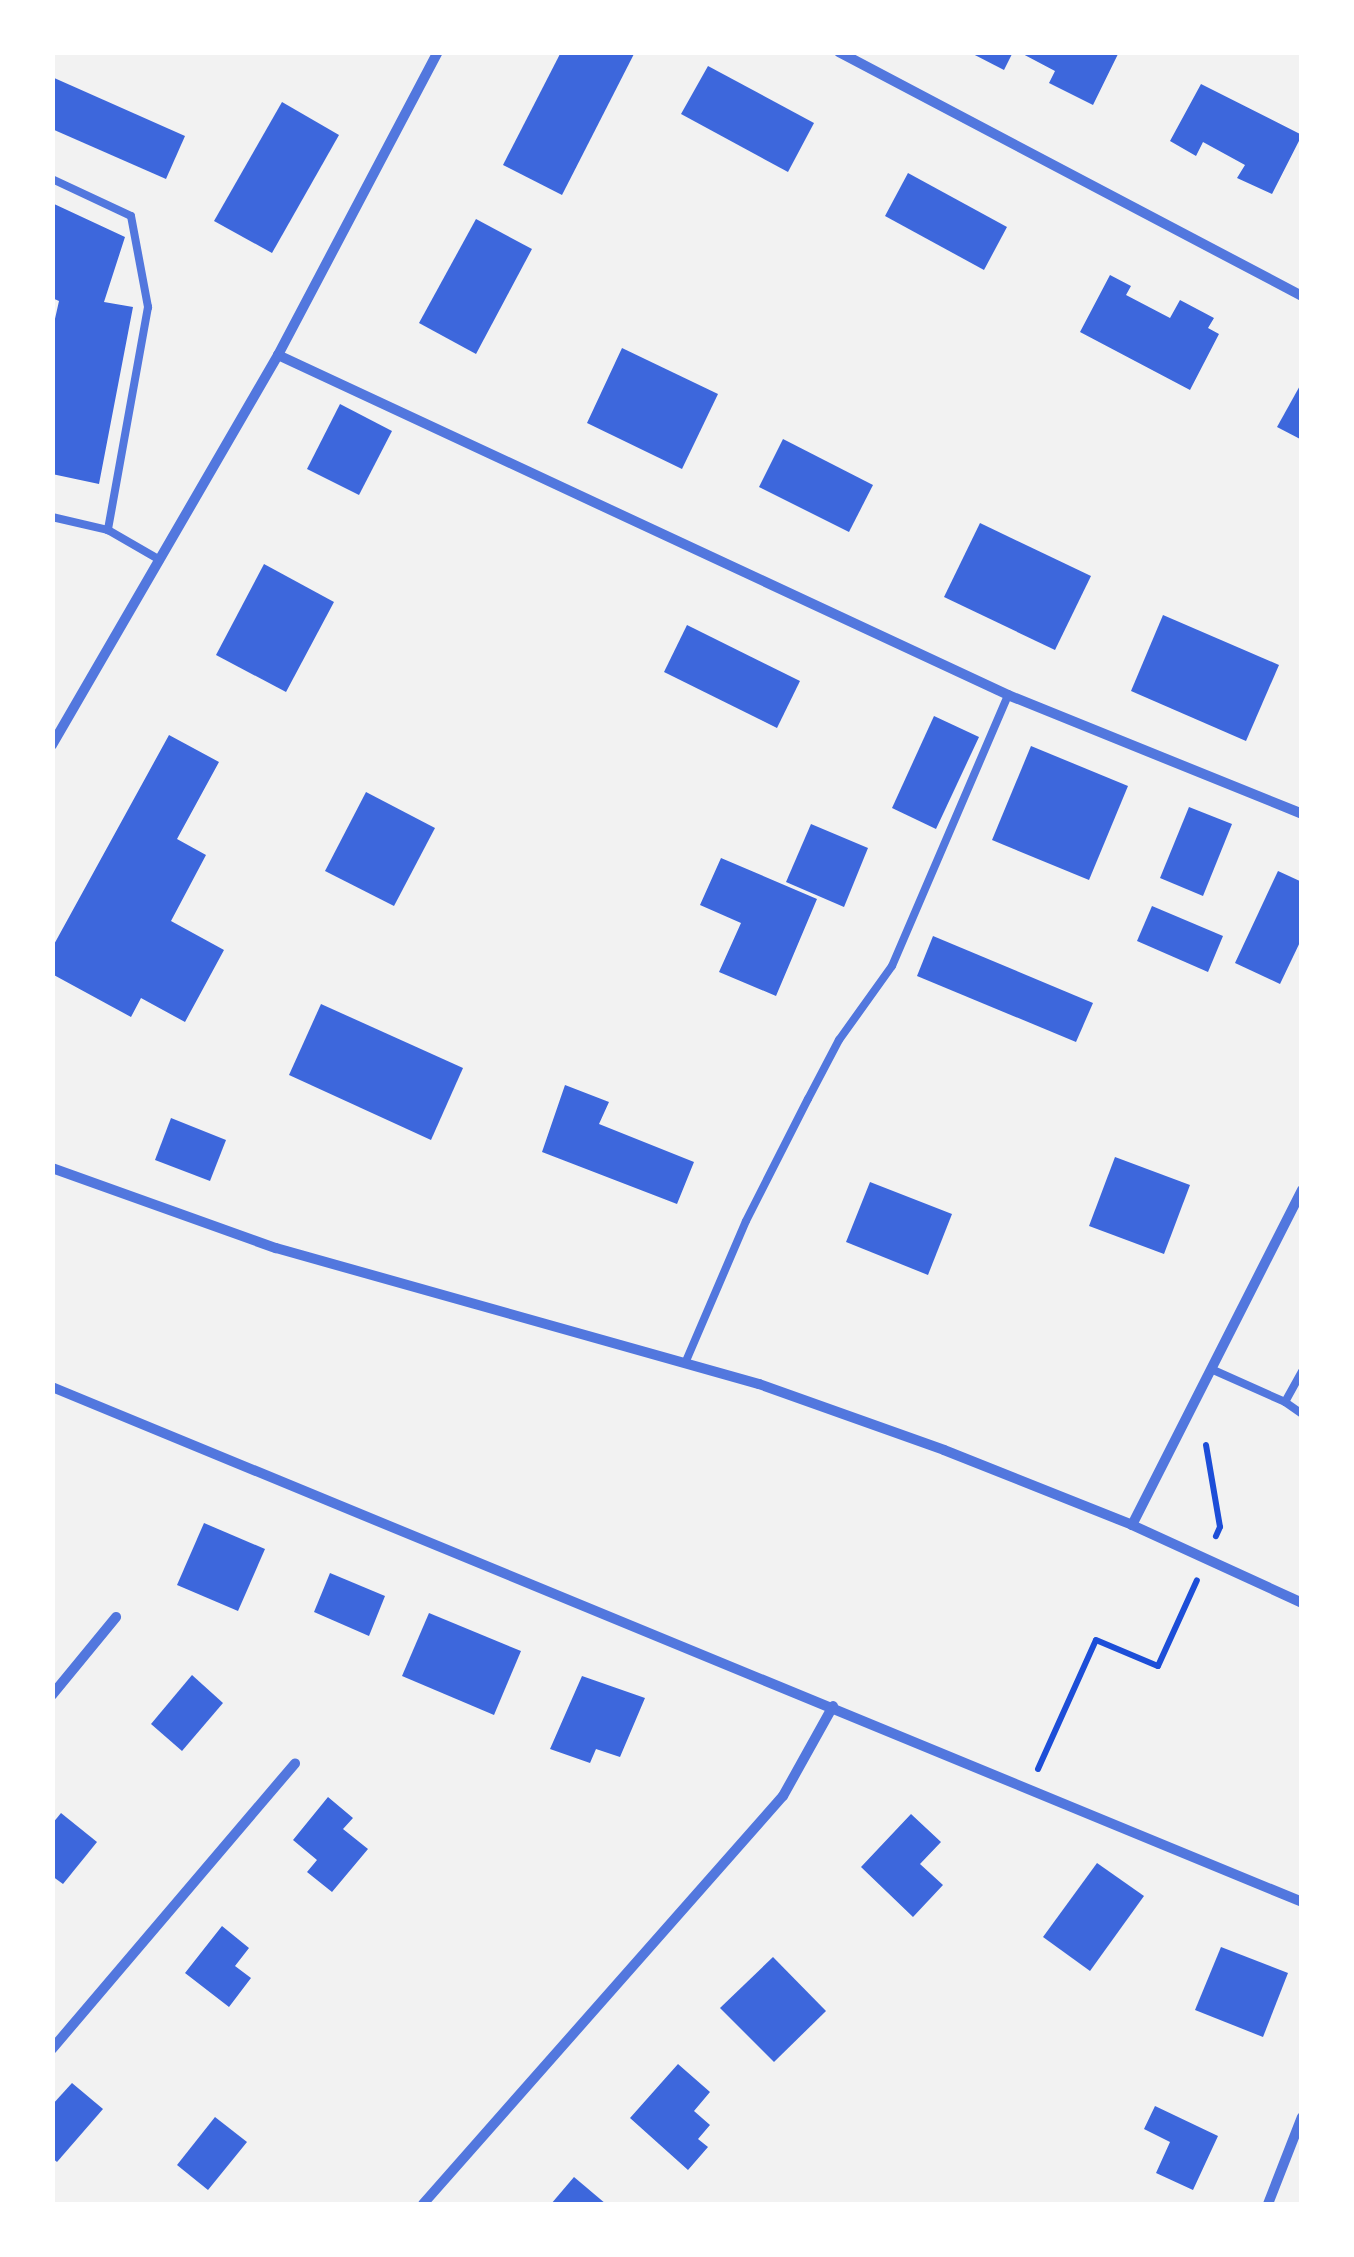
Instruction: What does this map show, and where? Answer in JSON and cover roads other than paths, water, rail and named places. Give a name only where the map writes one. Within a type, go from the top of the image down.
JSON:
[{"type":"street","points":[[52,745],[278,355],[438,52]]},
{"type":"street","points":[[838,52],[1302,296]]},
{"type":"street","points":[[278,355],[1008,696],[1302,814]]},
{"type":"street","points":[[52,1168],[276,1248],[686,1361],[944,1450],[1132,1525],[1302,1603]]},
{"type":"street","points":[[1132,1525],[1302,1190]]},
{"type":"street","points":[[52,1387],[1302,1902]]},
{"type":"street","points":[[52,1695],[116,1617]]},
{"type":"street","points":[[423,2204],[783,1796],[834,1706]]},
{"type":"street","points":[[52,2050],[295,1764]]},
{"type":"street","points":[[1268,2204],[1302,2117]]},
{"type":"lane","points":[[52,179],[130,216],[148,307],[108,530]]},
{"type":"lane","points":[[52,516],[108,530],[160,560]]},
{"type":"lane","points":[[686,1361],[746,1221],[808,1099],[839,1040],[892,966],[1008,696]]},
{"type":"lane","points":[[1211,1369],[1285,1402],[1302,1414]]},
{"type":"lane","points":[[1285,1402],[1302,1371]]}]
